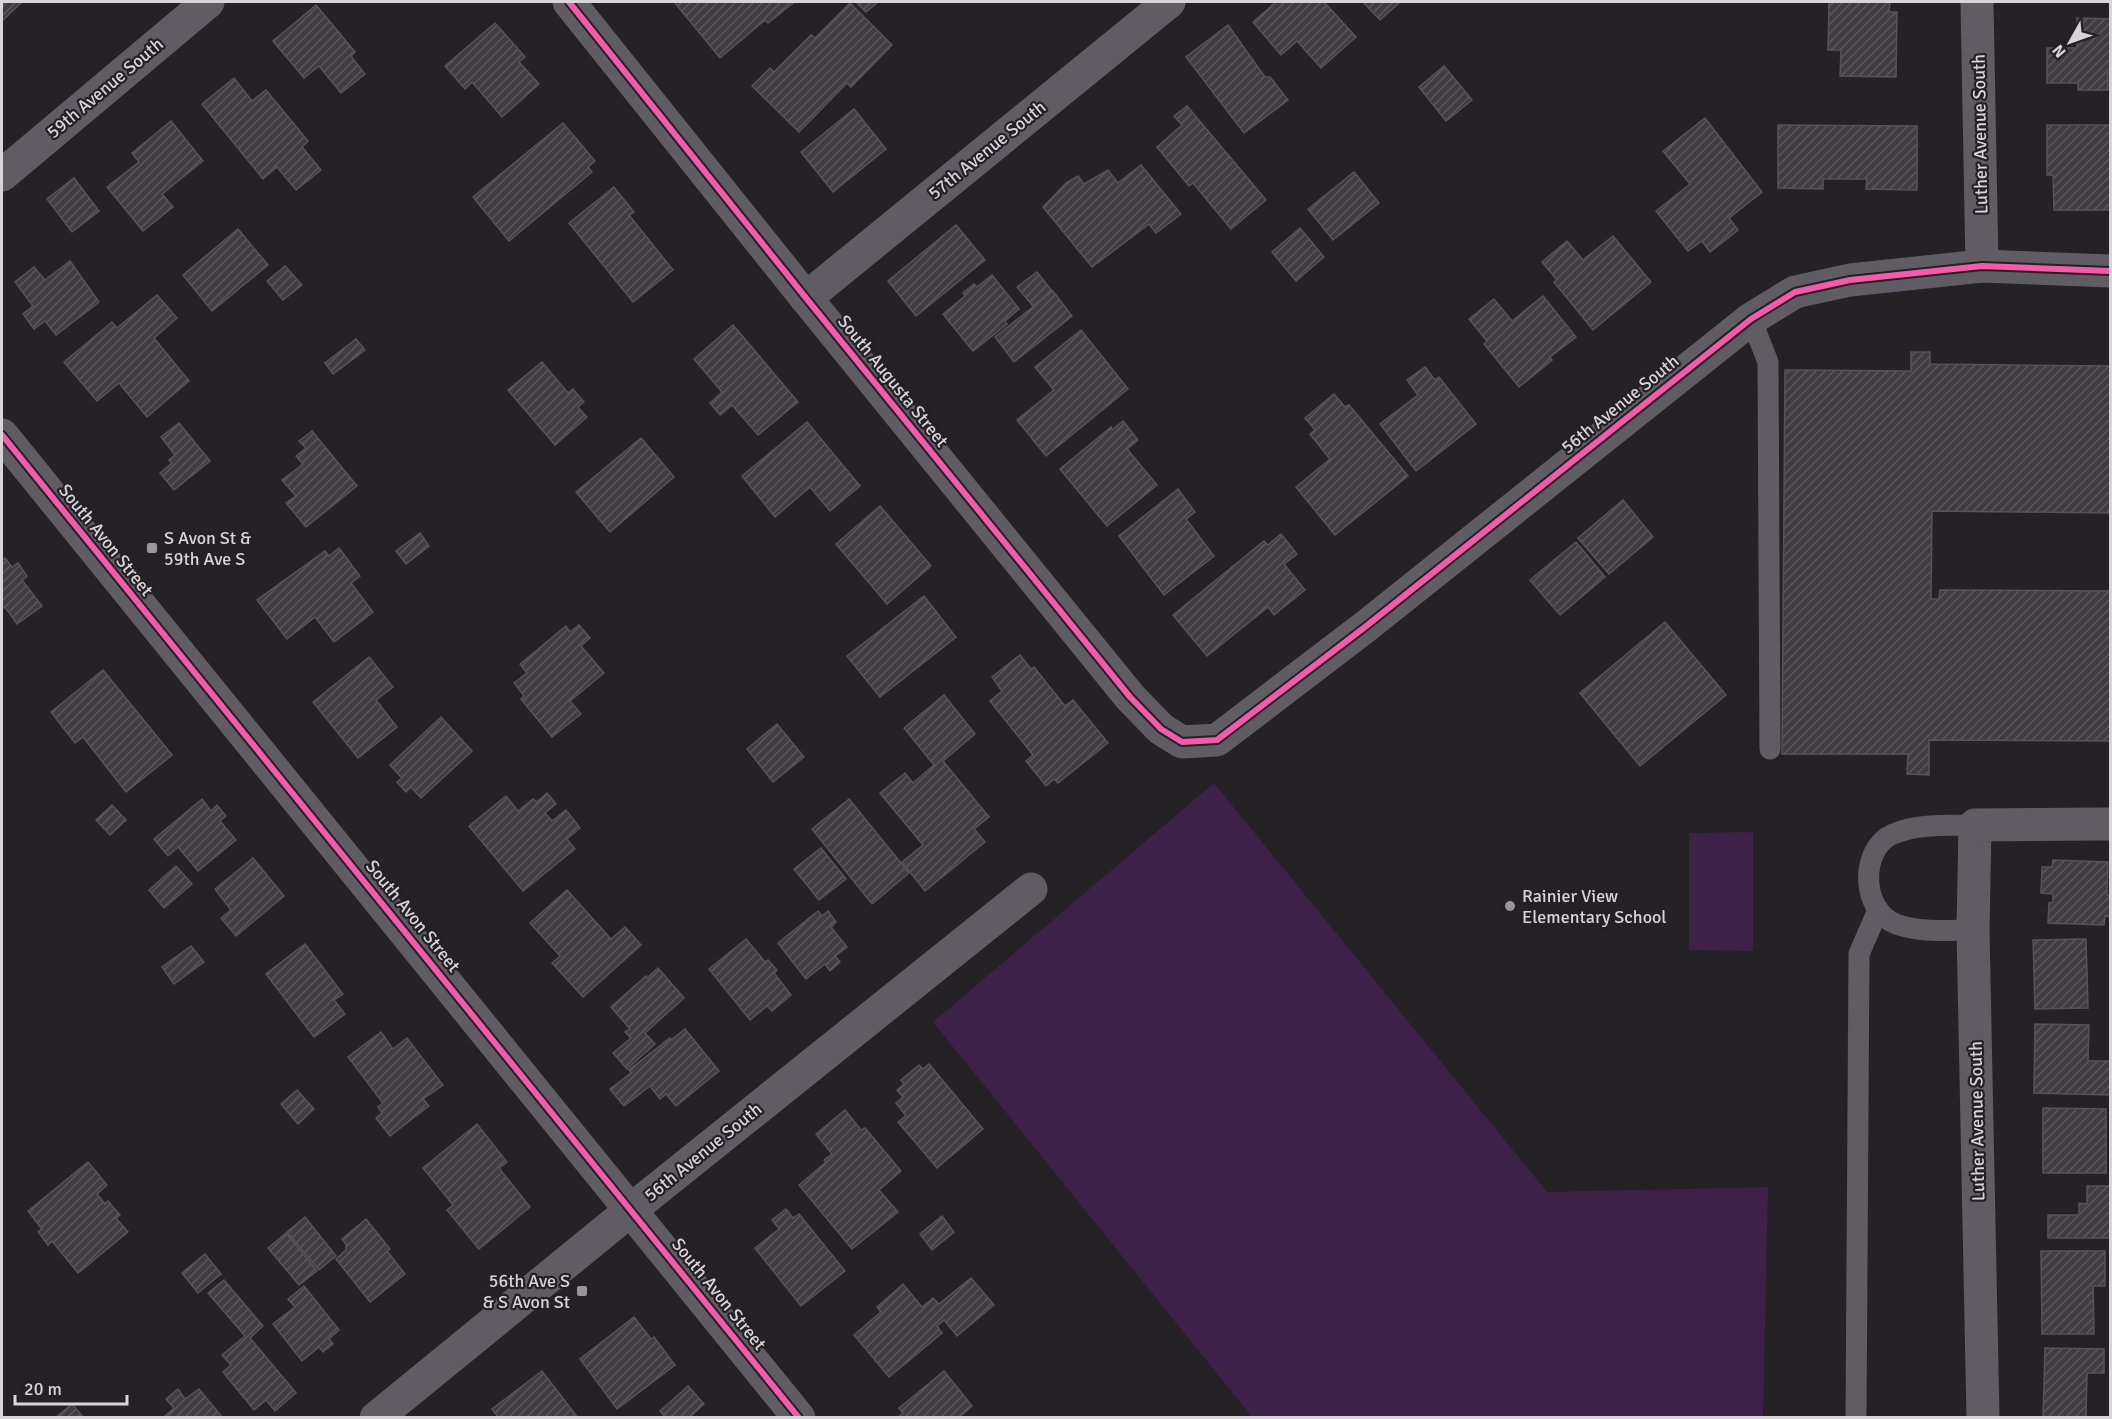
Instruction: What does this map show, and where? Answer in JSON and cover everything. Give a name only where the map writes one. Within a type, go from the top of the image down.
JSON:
[{"type":"street","name":"59th Avenue South","points":[[2,175],[208,2]]},
{"type":"street","name":"South Augusta Street","points":[[569,2],[1130,697],[1161,729],[1182,742],[1217,740]]},
{"type":"street","name":"57th Avenue South","points":[[806,298],[1169,2]]},
{"type":"street","name":"Luther Avenue South","points":[[1977,2],[1982,266]]},
{"type":"street","name":"56th Avenue South","points":[[1217,740],[1365,627],[1751,319],[1795,292],[1850,280],[1982,266],[2110,271]]},
{"type":"street","name":"South Avon Street","points":[[2,435],[632,1209],[799,1418]]},
{"type":"street","name":"Luther Avenue South","points":[[1975,825],[1973,930],[1983,1418]]},
{"type":"street","points":[[1975,825],[2110,825]]},
{"type":"street","name":"56th Avenue South","points":[[376,1418],[632,1209],[1031,890]]},
{"type":"lane","points":[[1751,319],[1768,362],[1770,749]]},
{"type":"lane","points":[[1973,930],[1918,930],[1894,923],[1878,910],[1870,896],[1868,873],[1874,852],[1891,835],[1916,827],[1975,825]]},
{"type":"lane","points":[[1856,1418],[1859,954],[1878,910]]},
{"type":"shaded area","points":[[1214,783],[1547,1192],[1768,1187],[1763,1417],[1252,1417],[933,1022]]},
{"type":"shaded area","points":[[1753,832],[1753,951],[1689,950],[1689,833]]},
{"type":"building","points":[[2,2],[22,2],[2,21]]},
{"type":"building","points":[[856,2],[878,2],[866,12]]},
{"type":"building","points":[[1276,2],[1324,2],[1356,37],[1321,68],[1297,41],[1281,55],[1253,22]]},
{"type":"building","points":[[1363,2],[1400,2],[1380,20]]},
{"type":"building","points":[[1829,2],[1890,2],[1889,12],[1897,12],[1896,77],[1840,76],[1841,50],[1828,50]]},
{"type":"building","points":[[675,3],[793,3],[768,23],[765,20],[720,58]]},
{"type":"building","points":[[850,3],[892,45],[851,87],[847,83],[799,132],[752,86],[770,68],[774,72],[811,35],[815,38]]},
{"type":"building","points":[[316,5],[355,52],[351,56],[365,74],[341,93],[319,66],[304,78],[273,41]]},
{"type":"building","points":[[2077,18],[2110,19],[2108,90],[2078,90],[2078,83],[2047,83],[2047,48],[2077,48]]},
{"type":"building","points":[[495,23],[525,57],[519,62],[539,84],[502,117],[472,82],[465,89],[445,66]]},
{"type":"building","points":[[1228,25],[1265,77],[1270,77],[1288,100],[1244,133],[1186,57]]},
{"type":"building","points":[[1444,66],[1472,100],[1446,121],[1419,87]]},
{"type":"building","points":[[234,78],[252,101],[266,90],[308,141],[302,147],[321,170],[296,190],[277,167],[263,179],[202,104]]},
{"type":"building","points":[[1187,106],[1266,200],[1231,229],[1193,183],[1189,186],[1157,147],[1182,125],[1174,116]]},
{"type":"building","points":[[854,109],[886,149],[833,192],[801,152]]},
{"type":"building","points":[[1705,118],[1762,192],[1729,218],[1738,230],[1710,252],[1702,241],[1688,251],[1656,211],[1690,184],[1663,151]]},
{"type":"building","points":[[171,121],[203,161],[162,194],[173,207],[143,231],[107,187],[139,162],[132,153]]},
{"type":"building","points":[[563,123],[595,161],[588,167],[592,172],[509,241],[473,197]]},
{"type":"building","points":[[1778,125],[1917,126],[1917,190],[1866,189],[1867,179],[1823,179],[1823,189],[1778,188]]},
{"type":"building","points":[[2047,125],[2110,125],[2110,210],[2054,210],[2053,175],[2047,175]]},
{"type":"building","points":[[1141,165],[1181,214],[1156,233],[1149,224],[1092,267],[1043,207],[1066,183],[1078,176],[1084,184],[1108,170],[1118,183]]},
{"type":"building","points":[[1354,172],[1379,203],[1333,240],[1308,209]]},
{"type":"building","points":[[74,178],[99,211],[72,232],[47,199]]},
{"type":"building","points":[[614,187],[634,212],[629,215],[673,270],[633,302],[569,223]]},
{"type":"building","points":[[956,225],[985,260],[916,316],[888,281]]},
{"type":"building","points":[[1300,228],[1324,257],[1296,281],[1272,252]]},
{"type":"building","points":[[238,229],[268,265],[212,311],[183,275]]},
{"type":"building","points":[[1613,236],[1651,282],[1593,330],[1554,282],[1557,280],[1542,262],[1567,241],[1583,260]]},
{"type":"building","points":[[70,261],[99,302],[56,335],[45,321],[34,329],[23,314],[33,306],[15,282],[34,267],[45,280]]},
{"type":"building","points":[[285,266],[302,285],[283,300],[267,281]]},
{"type":"building","points":[[1037,272],[1052,291],[1033,306],[1017,287]]},
{"type":"building","points":[[992,275],[1019,309],[1005,321],[1007,324],[973,351],[943,314],[965,296],[963,293],[974,284],[977,287]]},
{"type":"building","points":[[1053,291],[1072,316],[1014,362],[995,337]]},
{"type":"building","points":[[157,295],[177,318],[154,338],[189,381],[147,417],[119,383],[97,401],[64,362],[112,322],[117,328]]},
{"type":"building","points":[[1543,296],[1576,337],[1550,357],[1552,360],[1519,387],[1484,344],[1487,341],[1469,319],[1494,299],[1512,321]]},
{"type":"building","points":[[733,325],[798,402],[758,435],[732,405],[720,415],[710,403],[722,392],[694,359]]},
{"type":"building","points":[[1081,330],[1128,389],[1046,456],[1017,420],[1054,390],[1035,367]]},
{"type":"building","points":[[356,339],[365,350],[333,374],[325,363]]},
{"type":"building","points":[[1911,352],[1930,352],[1930,364],[2110,366],[2110,513],[1932,511],[1931,599],[1939,599],[1940,590],[2110,591],[2110,741],[1929,740],[1929,775],[1907,774],[1908,754],[1782,754],[1785,370],[1911,371]]},
{"type":"building","points":[[542,362],[568,393],[573,389],[584,402],[578,407],[587,417],[555,445],[508,390]]},
{"type":"building","points":[[1425,367],[1435,380],[1439,377],[1476,424],[1416,471],[1380,424],[1418,395],[1407,380]]},
{"type":"building","points":[[1334,394],[1345,407],[1349,405],[1408,476],[1335,535],[1296,487],[1330,459],[1310,434],[1315,430],[1305,418]]},
{"type":"building","points":[[1123,421],[1138,440],[1127,449],[1157,485],[1107,526],[1060,469],[1111,427],[1112,430]]},
{"type":"building","points":[[807,422],[860,486],[830,511],[810,487],[775,517],[742,476]]},
{"type":"building","points":[[179,423],[210,461],[174,490],[160,473],[172,463],[169,460],[175,455],[161,437]]},
{"type":"building","points":[[312,431],[357,486],[306,527],[286,503],[296,496],[282,480],[303,464],[296,456],[306,448],[299,441]]},
{"type":"building","points":[[641,438],[674,477],[610,532],[576,492]]},
{"type":"building","points":[[1178,489],[1195,512],[1186,519],[1214,556],[1164,595],[1119,536]]},
{"type":"building","points":[[1623,500],[1653,537],[1609,574],[1578,538]]},
{"type":"building","points":[[880,506],[931,566],[887,604],[836,544]]},
{"type":"building","points":[[420,533],[429,546],[406,564],[396,551]]},
{"type":"building","points":[[1281,534],[1297,554],[1284,564],[1305,590],[1274,615],[1268,607],[1207,656],[1173,615],[1264,541],[1268,545]]},
{"type":"building","points":[[1576,542],[1605,577],[1560,615],[1530,580]]},
{"type":"building","points":[[339,548],[360,576],[351,583],[373,612],[334,642],[315,617],[287,639],[257,600],[325,551],[329,556]]},
{"type":"building","points":[[5,558],[12,567],[18,563],[27,576],[22,580],[42,606],[17,624],[5,607],[2,609],[2,560]]},
{"type":"building","points":[[924,596],[956,637],[880,697],[847,656]]},
{"type":"building","points":[[1665,622],[1726,695],[1640,766],[1580,693]]},
{"type":"building","points":[[579,625],[590,638],[581,646],[604,673],[570,701],[581,714],[552,737],[521,699],[524,696],[514,683],[527,673],[520,664],[566,626],[570,632]]},
{"type":"building","points":[[1020,655],[1031,669],[1034,667],[1065,706],[1073,700],[1108,743],[1058,783],[1054,779],[1046,786],[1026,761],[1033,755],[990,701],[1002,691],[992,677]]},
{"type":"building","points":[[369,657],[393,687],[376,700],[397,727],[358,758],[313,702]]},
{"type":"building","points":[[103,670],[172,755],[126,792],[83,737],[75,743],[51,712]]},
{"type":"building","points":[[944,695],[975,734],[943,761],[989,817],[974,829],[985,842],[925,891],[902,862],[923,845],[880,793],[905,773],[913,783],[934,765],[904,728]]},
{"type":"building","points":[[441,717],[472,751],[421,798],[411,787],[406,792],[397,782],[402,778],[390,765]]},
{"type":"building","points":[[777,724],[804,757],[773,782],[747,749]]},
{"type":"building","points":[[547,793],[556,804],[545,813],[552,821],[566,810],[580,828],[567,839],[575,849],[523,891],[469,826],[506,796],[518,811],[533,799],[537,802]]},
{"type":"building","points":[[202,799],[211,811],[217,805],[226,816],[220,821],[236,840],[198,871],[178,847],[168,856],[154,839]]},
{"type":"building","points":[[849,799],[909,873],[872,904],[812,829]]},
{"type":"building","points":[[112,805],[126,820],[110,835],[96,820]]},
{"type":"building","points":[[821,848],[846,879],[819,900],[794,869]]},
{"type":"building","points":[[253,858],[284,896],[236,936],[221,918],[231,910],[215,889]]},
{"type":"building","points":[[2053,860],[2108,862],[2107,895],[2110,895],[2110,917],[2105,916],[2104,925],[2048,923],[2049,903],[2053,902],[2053,894],[2041,893],[2042,867],[2052,867]]},
{"type":"building","points":[[176,866],[192,884],[164,908],[149,890]]},
{"type":"building","points":[[567,890],[611,939],[625,927],[641,945],[583,997],[552,963],[560,956],[530,923]]},
{"type":"building","points":[[818,911],[822,916],[828,911],[836,922],[831,927],[847,947],[835,956],[840,962],[830,971],[825,964],[806,979],[778,943]]},
{"type":"building","points":[[746,939],[765,962],[768,960],[777,970],[774,973],[791,995],[772,1011],[767,1006],[750,1020],[709,969]]},
{"type":"building","points":[[2086,939],[2088,1008],[2035,1009],[2033,940]]},
{"type":"building","points":[[305,944],[343,994],[334,1000],[345,1014],[314,1037],[266,974]]},
{"type":"building","points":[[191,946],[204,962],[174,984],[162,967]]},
{"type":"building","points":[[658,968],[684,998],[645,1033],[655,1044],[627,1069],[613,1053],[631,1038],[625,1032],[630,1029],[611,1007]]},
{"type":"building","points":[[2035,1024],[2089,1025],[2088,1061],[2110,1061],[2110,1095],[2034,1093]]},
{"type":"building","points":[[685,1029],[719,1071],[676,1106],[666,1094],[660,1099],[650,1086],[624,1106],[610,1089],[631,1073],[629,1070]]},
{"type":"building","points":[[381,1032],[393,1049],[407,1038],[443,1085],[423,1099],[429,1106],[390,1136],[376,1118],[382,1113],[378,1107],[383,1103],[348,1057]]},
{"type":"building","points":[[929,1064],[983,1129],[937,1168],[898,1122],[906,1116],[896,1103],[903,1097],[897,1090],[904,1084],[901,1080],[919,1065],[923,1069]]},
{"type":"building","points":[[297,1090],[314,1109],[298,1124],[281,1104]]},
{"type":"building","points":[[2043,1108],[2106,1109],[2106,1173],[2043,1173]]},
{"type":"building","points":[[845,1110],[861,1130],[865,1128],[901,1171],[879,1190],[898,1212],[852,1249],[799,1185],[832,1154],[816,1134]]},
{"type":"building","points":[[477,1124],[507,1162],[499,1168],[530,1207],[479,1249],[447,1210],[453,1205],[423,1168]]},
{"type":"building","points":[[88,1162],[107,1185],[97,1194],[105,1204],[108,1201],[120,1215],[116,1218],[128,1232],[78,1273],[52,1241],[48,1245],[38,1232],[42,1229],[28,1211]]},
{"type":"building","points":[[2087,1186],[2110,1186],[2110,1238],[2048,1238],[2048,1215],[2079,1215],[2079,1203],[2087,1204]]},
{"type":"building","points":[[786,1209],[793,1218],[799,1214],[845,1271],[801,1306],[755,1248],[779,1229],[772,1220]]},
{"type":"building","points":[[942,1216],[954,1232],[932,1250],[920,1234]]},
{"type":"building","points":[[305,1217],[336,1256],[319,1270],[287,1232]]},
{"type":"building","points":[[366,1219],[390,1249],[387,1251],[405,1274],[370,1302],[336,1259],[346,1250],[346,1244],[342,1239]]},
{"type":"building","points":[[286,1233],[317,1271],[299,1285],[268,1248]]},
{"type":"building","points":[[2041,1251],[2105,1251],[2105,1286],[2093,1286],[2094,1334],[2042,1334]]},
{"type":"building","points":[[205,1254],[221,1274],[198,1293],[182,1273]]},
{"type":"building","points":[[971,1278],[994,1305],[957,1336],[944,1320],[937,1326],[942,1333],[889,1377],[854,1335],[881,1312],[877,1307],[903,1284],[922,1307],[933,1298],[939,1304]]},
{"type":"building","points":[[224,1280],[263,1326],[250,1338],[296,1393],[275,1411],[266,1400],[254,1410],[223,1372],[231,1365],[222,1355],[245,1336],[208,1293]]},
{"type":"building","points":[[304,1286],[339,1330],[329,1339],[333,1344],[323,1352],[319,1347],[302,1361],[273,1324],[295,1307],[288,1299]]},
{"type":"building","points":[[634,1317],[651,1339],[654,1337],[675,1365],[617,1409],[580,1359]]},
{"type":"building","points":[[2045,1348],[2104,1349],[2104,1373],[2087,1373],[2086,1418],[2043,1418]]},
{"type":"building","points":[[542,1371],[578,1418],[499,1418],[492,1409]]},
{"type":"building","points":[[944,1371],[972,1406],[958,1418],[897,1418],[903,1413],[899,1408]]},
{"type":"building","points":[[688,1386],[704,1404],[689,1418],[666,1418],[660,1411]]},
{"type":"building","points":[[178,1389],[185,1399],[199,1389],[223,1418],[167,1418],[165,1416],[174,1408],[166,1399]]},
{"type":"building","points":[[72,1404],[84,1418],[55,1418]]},
{"type":"cycle path","points":[[569,2],[1130,697],[1161,729],[1182,742],[1217,740],[1365,627],[1751,319],[1795,292],[1850,280],[1982,266],[2110,271]]},
{"type":"cycle path","points":[[2,435],[799,1418]]},
{"type":"place","name":"S Avon St & 59th Ave S","points":[[152,548]]},
{"type":"place","name":"Rainier View Elementary School","points":[[1510,906]]},
{"type":"place","name":"56th Ave S & S Avon St","points":[[582,1291]]}]
